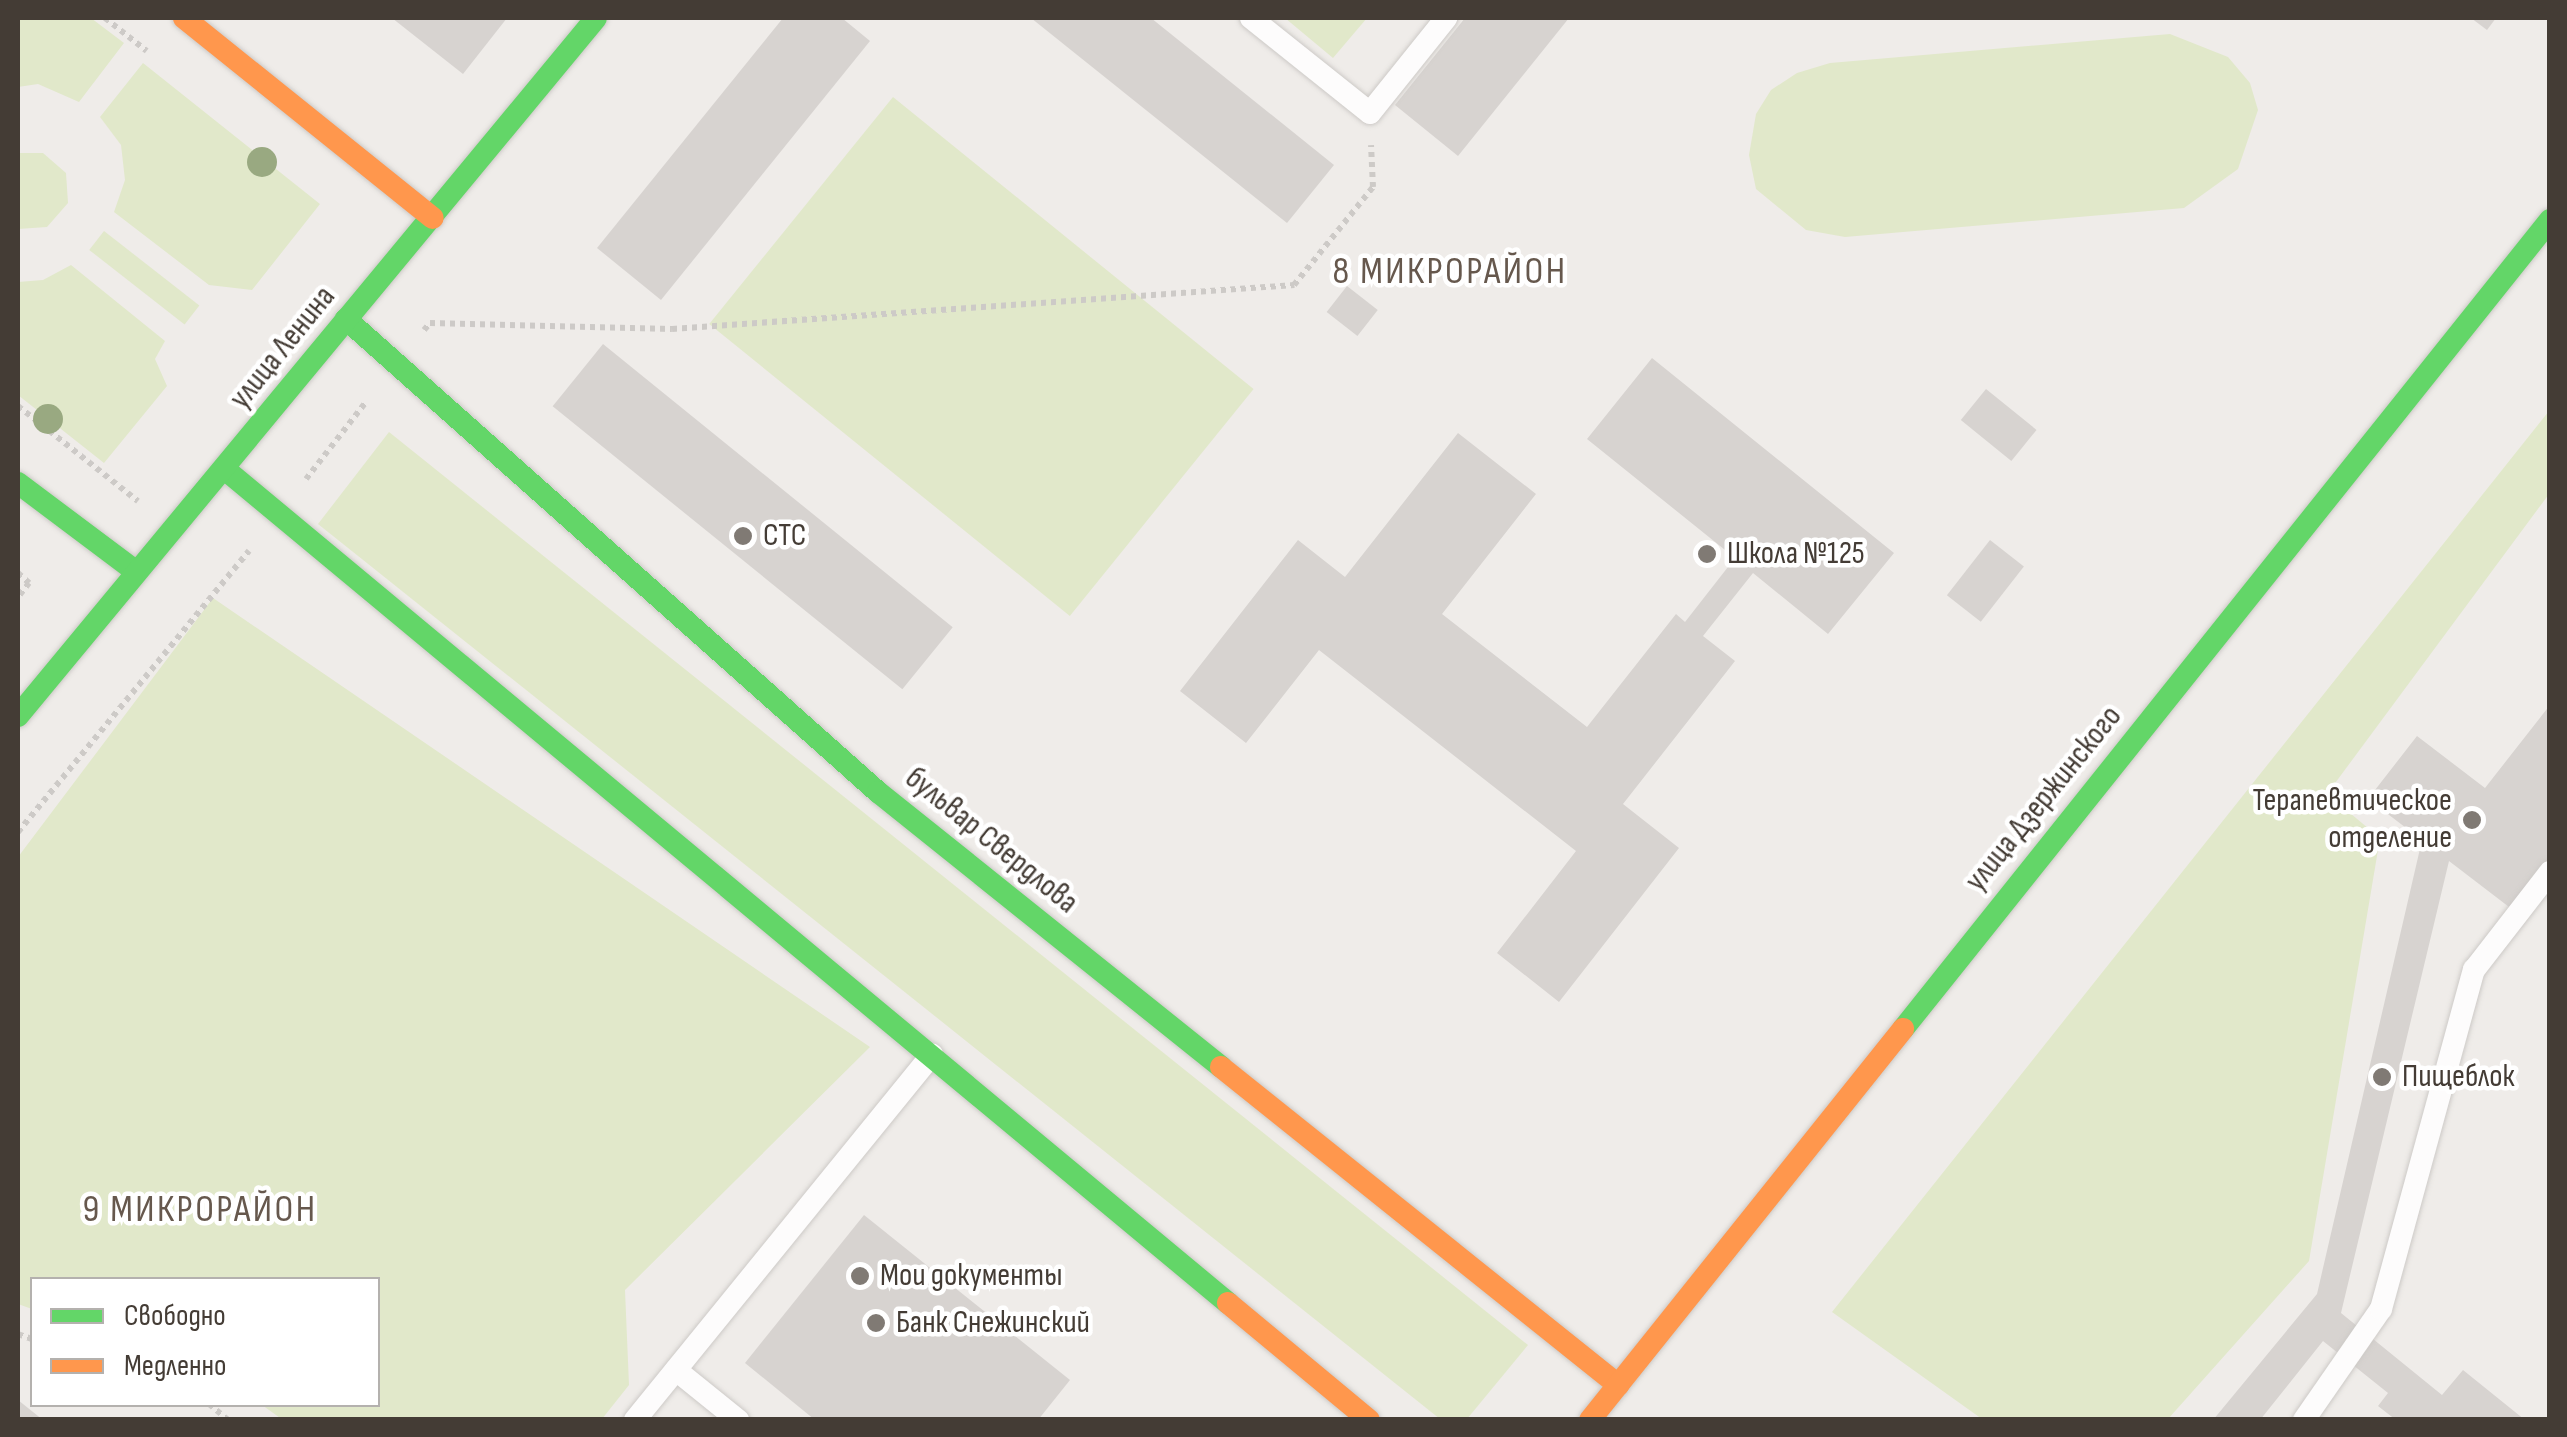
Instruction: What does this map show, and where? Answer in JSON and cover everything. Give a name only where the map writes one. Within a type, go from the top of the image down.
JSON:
[{"type":"street","points":[[184,18],[433,218]]},
{"type":"street","name":"улица Ленина","points":[[18,716],[135,572],[227,471],[346,319],[596,18]]},
{"type":"street","name":"улица Дзержинского","points":[[1590,1420],[2550,220]]},
{"type":"street","name":"бульвар Свердлова","points":[[346,319],[878,792],[1618,1385]]},
{"type":"street","points":[[227,471],[933,1054],[1368,1420]]},
{"type":"street","points":[[18,482],[135,572]]},
{"type":"lane","points":[[1250,18],[1370,113],[1446,18]]},
{"type":"lane","points":[[2304,1420],[2381,1309],[2474,970],[2550,872]]},
{"type":"lane","points":[[634,1420],[933,1054]]},
{"type":"lane","points":[[676,1370],[738,1420]]},
{"type":"path","points":[[18,832],[430,323],[672,329],[1294,285],[1373,187],[1370,113]]},
{"type":"path","points":[[18,406],[142,504]]},
{"type":"path","points":[[18,574],[29,583],[18,597]]},
{"type":"green space","points":[[18,18],[91,18],[124,43],[79,102],[38,84],[18,87]]},
{"type":"green space","points":[[1285,18],[1367,18],[1333,58]]},
{"type":"green space","points":[[2170,34],[2228,57],[2250,83],[2258,110],[2238,169],[2184,208],[1845,237],[1806,230],[1756,189],[1749,155],[1756,114],[1771,90],[1797,73],[1830,63]]},
{"type":"green space","points":[[143,63],[320,204],[252,290],[209,285],[114,212],[125,180],[121,145],[100,117]]},
{"type":"green space","points":[[893,97],[1254,389],[1070,616],[709,324]]},
{"type":"green space","points":[[18,153],[43,153],[66,173],[68,203],[47,227],[18,229]]},
{"type":"green space","points":[[104,231],[199,305],[185,324],[89,250]]},
{"type":"green space","points":[[71,265],[165,341],[155,359],[167,386],[104,463],[18,395],[18,282],[43,280]]},
{"type":"green space","points":[[2549,411],[2549,494],[2327,794],[2380,838],[2309,1261],[2168,1419],[1982,1419],[1832,1312]]},
{"type":"green space","points":[[389,432],[1528,1345],[1467,1419],[1440,1419],[318,524]]},
{"type":"green space","points":[[213,598],[870,1047],[625,1290],[629,1385],[602,1419],[283,1420],[265,1407],[380,1407],[380,1277],[30,1277],[30,1308],[18,1304],[18,857]]},
{"type":"building","points":[[392,18],[507,18],[463,74]]},
{"type":"building","points":[[783,18],[842,18],[870,41],[661,300],[597,248]]},
{"type":"building","points":[[1031,18],[1151,18],[1334,165],[1287,223]]},
{"type":"building","points":[[1465,18],[1569,18],[1458,156],[1395,105]]},
{"type":"building","points":[[2471,18],[2496,18],[2487,30]]},
{"type":"building","points":[[1347,286],[1378,310],[1357,336],[1327,312]]},
{"type":"building","points":[[603,344],[953,627],[902,689],[553,406]]},
{"type":"building","points":[[1652,358],[1894,553],[1828,634],[1753,573],[1703,636],[1735,661],[1623,804],[1679,848],[1559,1002],[1497,953],[1576,851],[1319,650],[1246,743],[1180,691],[1298,540],[1345,577],[1458,433],[1536,494],[1442,614],[1587,727],[1676,614],[1685,622],[1735,558],[1587,439]]},
{"type":"building","points":[[1986,389],[2037,430],[2011,461],[1961,420]]},
{"type":"building","points":[[1990,540],[2024,566],[1981,622],[1947,595]]},
{"type":"building","points":[[2550,705],[2550,863],[2513,910],[2449,861],[2341,1313],[2442,1395],[2463,1370],[2525,1420],[2396,1420],[2378,1406],[2388,1393],[2323,1341],[2260,1420],[2213,1420],[2317,1294],[2422,840],[2368,799],[2417,736],[2485,788]]},
{"type":"building","points":[[864,1215],[1070,1380],[1038,1420],[815,1420],[745,1363]]},
{"type":"building","points":[[18,1400],[43,1420],[18,1420]]},
{"type":"traffic: fast","points":[[18,716],[596,18]]},
{"type":"traffic: fast","points":[[1903,1029],[2550,220]]},
{"type":"traffic: fast","points":[[346,319],[878,792],[1221,1067]]},
{"type":"traffic: fast","points":[[227,471],[1228,1303]]},
{"type":"traffic: fast","points":[[18,483],[135,571]]},
{"type":"traffic: slow","points":[[184,18],[433,218]]},
{"type":"traffic: slow","points":[[1590,1420],[1903,1029]]},
{"type":"traffic: slow","points":[[1221,1067],[1618,1385]]},
{"type":"traffic: slow","points":[[1228,1303],[1369,1420]]},
{"type":"place","name":"СТС","points":[[743,536]]},
{"type":"place","name":"Школа №125","points":[[1707,554]]},
{"type":"place","name":"Терапевтическое отделение","points":[[2472,820]]},
{"type":"place","name":"Пищеблок","points":[[2382,1077]]},
{"type":"place","name":"Мои документы","points":[[860,1276]]},
{"type":"place","name":"Банк Снежинский","points":[[876,1323]]},
{"type":"district","name":"8 МИКРОРАЙОН","points":[[1450,272]]},
{"type":"district","name":"9 МИКРОРАЙОН","points":[[200,1210]]}]
